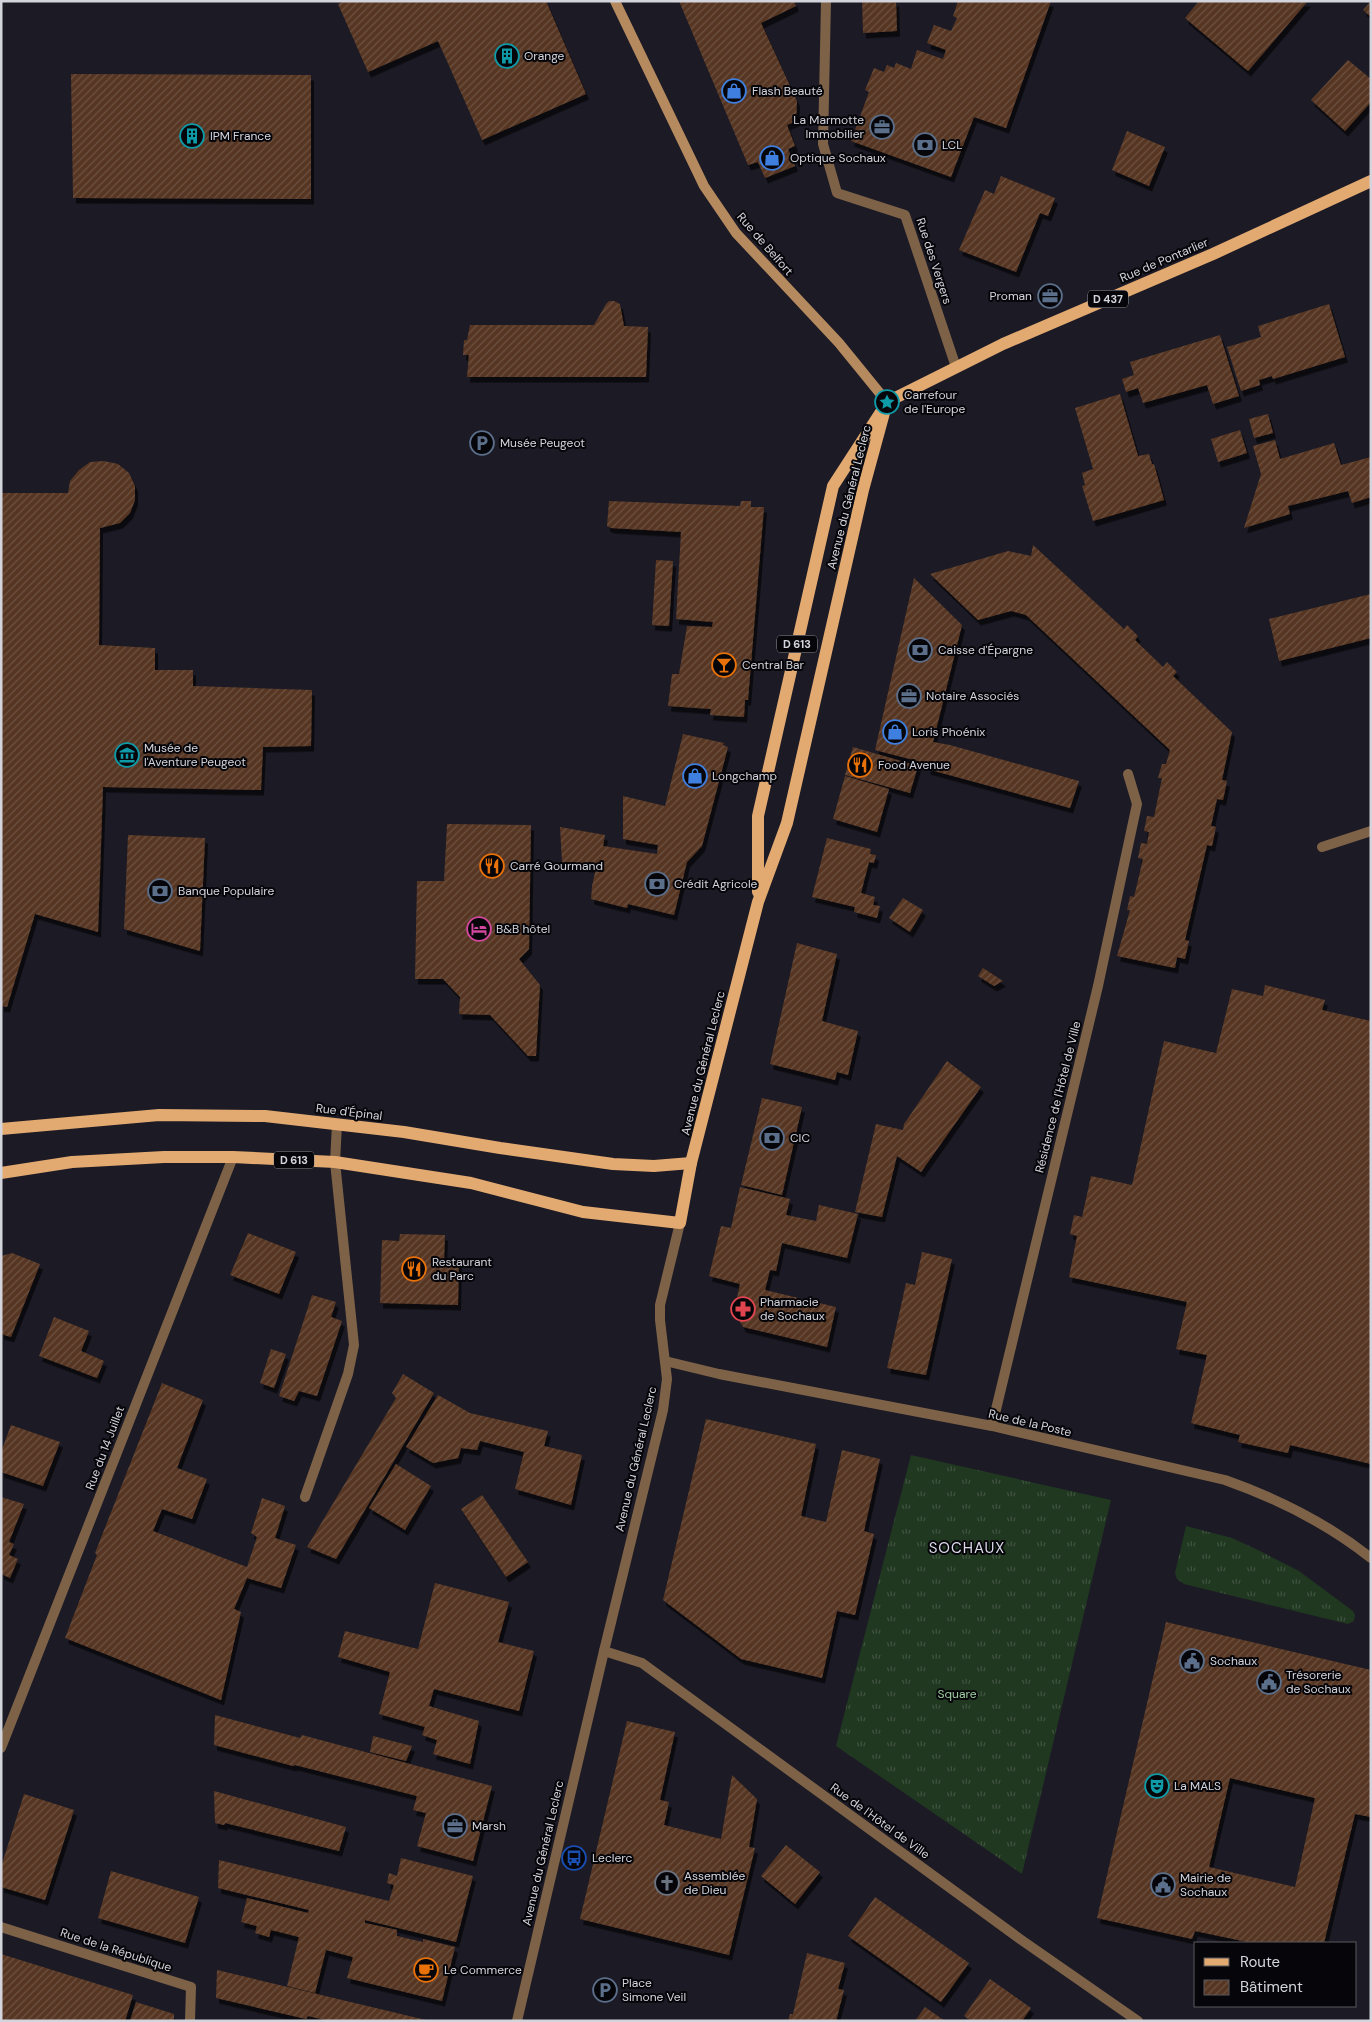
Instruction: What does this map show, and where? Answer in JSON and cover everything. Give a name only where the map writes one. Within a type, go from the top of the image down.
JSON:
[{"type":"main road","name":"Rue de Belfort","points":[[616,1],[704,186],[736,233],[840,343],[887,402]]},
{"type":"main road","name":"Rue de Pontarlier","points":[[887,402],[1003,344],[1213,254],[1371,180]]},
{"type":"main road","name":"Avenue du Général Leclerc","points":[[758,902],[758,816],[833,486],[887,402]]},
{"type":"main road","name":"Avenue du Général Leclerc","points":[[680,1223],[691,1163],[758,902],[787,824],[863,490],[887,402]]},
{"type":"main road","name":"Rue d'Épinal","points":[[1,1128],[159,1115],[265,1116],[404,1132],[614,1164],[654,1166],[691,1163]]},
{"type":"main road","name":"D 613","points":[[1,1173],[72,1162],[164,1158],[233,1157],[335,1162],[471,1183],[582,1212],[680,1223]]},
{"type":"street","name":"Rue des Vergers","points":[[826,1],[823,144],[837,193],[905,215],[956,367]]},
{"type":"street","name":"Résidence de l'Hôtel de Ville","points":[[992,1426],[1098,986],[1137,804],[1128,774]]},
{"type":"street","points":[[1322,847],[1371,831]]},
{"type":"street","points":[[306,1498],[348,1374],[354,1345],[335,1162],[336,1124]]},
{"type":"street","name":"Rue du 14 Juillet","points":[[1,1748],[233,1157]]},
{"type":"street","name":"Avenue du Général Leclerc","points":[[517,2021],[663,1410],[666,1392],[660,1305],[680,1223]]},
{"type":"street","name":"Rue de la Poste","points":[[665,1361],[767,1383],[992,1426],[1225,1480],[1254,1490],[1311,1519],[1371,1558]]},
{"type":"street","name":"Rue de l'Hôtel de Ville","points":[[604,1651],[642,1663],[1012,1933],[1138,2021]]},
{"type":"street","name":"Rue de la République","points":[[1,1927],[191,1987],[190,2021]]},
{"type":"green space","name":"Square","points":[[911,1455],[1111,1500],[1022,1874],[836,1746]]},
{"type":"green space","points":[[1186,1526],[1232,1538],[1299,1571],[1353,1611],[1355,1615],[1354,1621],[1348,1624],[1184,1584],[1177,1579],[1175,1573]]},
{"type":"building","name":"Orange","points":[[345,1],[546,1],[586,94],[482,140],[438,41],[368,72],[338,4]]},
{"type":"building","points":[[679,1],[794,1],[796,6],[761,23],[797,101],[796,121],[787,125],[795,146],[788,149],[795,166],[765,178],[758,162],[748,165]]},
{"type":"building","points":[[862,1],[896,1],[897,31],[863,33]]},
{"type":"building","points":[[958,1],[1051,1],[1006,128],[974,117],[951,177],[851,141],[869,92],[865,90],[874,68],[884,72],[887,65],[894,68],[896,63],[911,69],[917,50],[943,59],[946,50],[927,43],[934,25],[951,31],[957,18],[953,16]]},
{"type":"building","points":[[1199,1],[1308,1],[1248,71],[1185,18]]},
{"type":"building","points":[[1371,1],[1371,17],[1363,10]]},
{"type":"building","points":[[1348,60],[1371,79],[1371,102],[1345,131],[1311,100]]},
{"type":"building","name":"IPM France","points":[[71,74],[311,75],[311,199],[73,198]]},
{"type":"building","points":[[1127,131],[1165,147],[1149,186],[1112,170]]},
{"type":"building","points":[[1001,176],[1055,198],[1048,216],[1040,213],[1016,272],[959,250],[985,190],[994,194]]},
{"type":"building","points":[[609,301],[620,304],[624,326],[648,327],[646,377],[467,377],[469,355],[463,355],[464,340],[467,340],[470,325],[594,325]]},
{"type":"building","points":[[1329,304],[1345,357],[1273,379],[1272,376],[1259,380],[1260,385],[1241,391],[1227,347],[1261,337],[1258,326]]},
{"type":"building","points":[[1220,335],[1239,396],[1213,404],[1207,385],[1143,403],[1138,388],[1126,392],[1122,379],[1134,375],[1130,362]]},
{"type":"building","points":[[1120,394],[1138,456],[1149,454],[1152,464],[1154,464],[1164,500],[1093,521],[1082,486],[1085,485],[1082,473],[1093,469],[1075,408]]},
{"type":"building","points":[[1268,414],[1273,433],[1254,438],[1249,419]]},
{"type":"building","points":[[1240,430],[1247,453],[1218,462],[1211,439]]},
{"type":"building","points":[[1275,440],[1280,459],[1334,443],[1341,465],[1371,457],[1371,497],[1352,503],[1348,491],[1288,506],[1290,514],[1244,528],[1261,474],[1253,446]]},
{"type":"building","name":"Musée de l'Aventure Peugeot","points":[[104,461],[118,464],[129,473],[135,486],[135,500],[130,513],[120,523],[100,528],[99,645],[155,648],[155,670],[193,670],[193,686],[312,690],[311,746],[263,747],[261,790],[103,787],[98,932],[35,914],[7,1007],[1,1006],[1,493],[68,493],[70,481],[79,470],[90,462]]},
{"type":"building","points":[[609,501],[740,506],[741,501],[751,501],[751,507],[764,507],[748,700],[745,700],[744,717],[710,715],[711,709],[668,706],[672,674],[679,674],[687,626],[712,627],[713,622],[676,619],[681,532],[611,528],[607,526]]},
{"type":"building","points":[[1033,545],[1124,629],[1127,625],[1138,636],[1135,640],[1163,667],[1167,662],[1177,672],[1173,676],[1232,732],[1222,780],[1227,781],[1223,800],[1217,799],[1211,826],[1216,827],[1212,846],[1207,845],[1185,940],[1189,941],[1185,959],[1177,957],[1175,968],[1117,956],[1130,910],[1127,910],[1130,896],[1134,897],[1143,859],[1138,858],[1141,843],[1147,844],[1149,832],[1144,831],[1147,816],[1154,817],[1162,778],[1158,778],[1162,764],[1166,764],[1170,750],[1026,615],[1011,611],[978,620],[930,574],[1008,551],[1031,556]]},
{"type":"building","points":[[656,560],[673,561],[669,626],[652,625]]},
{"type":"building","points":[[914,578],[962,625],[933,742],[1079,781],[1070,808],[927,769],[929,764],[875,750]]},
{"type":"building","points":[[1371,594],[1371,638],[1279,661],[1269,619]]},
{"type":"building","points":[[683,734],[724,743],[723,745],[728,747],[702,846],[687,862],[674,915],[628,904],[627,908],[591,899],[596,868],[562,862],[560,827],[605,835],[603,846],[657,854],[658,845],[623,839],[623,796],[665,806]]},
{"type":"building","points":[[853,747],[918,766],[910,793],[845,775]]},
{"type":"building","points":[[845,776],[889,789],[877,832],[833,819]]},
{"type":"building","points":[[447,824],[531,825],[529,949],[519,959],[540,985],[536,1056],[528,1056],[490,1015],[459,1014],[460,997],[443,979],[415,979],[417,881],[444,881]]},
{"type":"building","points":[[128,835],[205,838],[200,951],[124,929]]},
{"type":"building","points":[[827,838],[871,849],[870,854],[876,855],[874,863],[869,862],[861,893],[875,897],[873,905],[880,906],[877,918],[854,912],[855,907],[812,897]]},
{"type":"building","points":[[903,898],[923,910],[910,932],[889,918]]},
{"type":"building","points":[[797,943],[837,954],[822,1021],[858,1031],[848,1075],[837,1072],[835,1080],[770,1064]]},
{"type":"building","points":[[983,968],[1003,981],[994,986],[978,976]]},
{"type":"building","points":[[1265,985],[1325,1000],[1322,1010],[1371,1021],[1371,1464],[1290,1445],[1288,1453],[1238,1442],[1240,1435],[1191,1423],[1207,1355],[1176,1349],[1187,1302],[1069,1277],[1077,1236],[1070,1234],[1074,1215],[1082,1217],[1091,1176],[1132,1185],[1164,1041],[1216,1053],[1232,989],[1263,996]]},
{"type":"building","points":[[947,1061],[981,1087],[921,1172],[897,1156],[882,1217],[855,1212],[876,1124],[903,1130],[904,1124]]},
{"type":"building","points":[[762,1098],[802,1107],[782,1195],[741,1185]]},
{"type":"building","points":[[740,1187],[790,1199],[786,1215],[816,1221],[819,1205],[858,1214],[847,1258],[782,1243],[776,1271],[770,1270],[765,1290],[836,1307],[827,1347],[743,1327],[734,1311],[740,1284],[709,1276],[721,1226],[731,1228]]},
{"type":"building","points":[[248,1233],[296,1252],[279,1294],[230,1275]]},
{"type":"building","points":[[400,1234],[445,1235],[444,1260],[459,1261],[458,1305],[380,1303],[382,1240],[399,1241]]},
{"type":"building","points":[[922,1252],[952,1259],[926,1375],[887,1368],[906,1283],[915,1285]]},
{"type":"building","points":[[12,1253],[40,1264],[11,1337],[1,1334],[1,1256]]},
{"type":"building","points":[[312,1295],[336,1302],[331,1317],[342,1321],[317,1396],[299,1391],[294,1401],[279,1396]]},
{"type":"building","points":[[54,1317],[89,1331],[81,1351],[104,1361],[97,1378],[39,1356]]},
{"type":"building","points":[[271,1349],[286,1354],[274,1388],[260,1383]]},
{"type":"building","points":[[403,1374],[434,1393],[336,1559],[307,1547],[396,1398],[392,1393]]},
{"type":"building","points":[[162,1383],[203,1400],[177,1468],[207,1479],[192,1519],[162,1509],[153,1531],[247,1567],[257,1537],[251,1533],[262,1498],[285,1506],[275,1538],[296,1545],[281,1588],[247,1578],[234,1609],[241,1612],[221,1700],[65,1638],[97,1555],[95,1553]]},
{"type":"building","points":[[438,1395],[470,1413],[548,1431],[544,1446],[582,1455],[571,1505],[515,1489],[524,1452],[480,1441],[477,1450],[461,1448],[458,1458],[433,1463],[406,1447]]},
{"type":"building","points":[[706,1419],[816,1444],[801,1516],[826,1522],[842,1450],[880,1459],[864,1531],[874,1534],[855,1615],[837,1611],[822,1678],[741,1659],[663,1600]]},
{"type":"building","points":[[11,1425],[60,1442],[43,1486],[1,1472],[1,1452]]},
{"type":"building","points":[[396,1464],[431,1486],[405,1530],[369,1508]]},
{"type":"building","points":[[482,1495],[528,1562],[506,1577],[461,1509]]},
{"type":"building","points":[[1,1497],[24,1504],[9,1542],[14,1544],[9,1555],[18,1559],[10,1578],[1,1574]]},
{"type":"building","points":[[435,1583],[509,1602],[498,1642],[534,1651],[519,1711],[434,1689],[429,1706],[479,1721],[470,1764],[433,1754],[437,1740],[422,1735],[425,1727],[379,1714],[390,1672],[338,1657],[345,1631],[418,1649]]},
{"type":"building","points":[[1166,1622],[1371,1670],[1371,1817],[1355,1814],[1324,1942],[1247,1942],[1195,1931],[1192,1939],[1097,1918]],"holes":[[[1230,1778],[1315,1798],[1295,1887],[1209,1867]]]},
{"type":"building","points":[[215,1715],[300,1738],[302,1735],[492,1786],[473,1861],[417,1846],[426,1813],[413,1810],[417,1796],[214,1745]]},
{"type":"building","name":"Assemblée de Dieu","points":[[627,1721],[675,1732],[660,1800],[669,1802],[664,1825],[721,1839],[732,1775],[757,1799],[749,1847],[755,1848],[729,1955],[580,1919]]},
{"type":"building","points":[[373,1736],[412,1746],[406,1761],[370,1752]]},
{"type":"building","points":[[214,1791],[346,1827],[339,1851],[225,1823],[224,1825],[215,1823]]},
{"type":"building","points":[[24,1794],[74,1810],[45,1900],[1,1887],[1,1867]]},
{"type":"building","points":[[786,1845],[820,1872],[795,1904],[761,1876]]},
{"type":"building","points":[[401,1858],[473,1876],[456,1942],[365,1920],[365,1923],[397,1930],[397,1936],[423,1942],[423,1939],[455,1947],[442,2001],[347,1978],[353,1957],[326,1950],[315,1993],[287,1986],[299,1937],[271,1930],[269,1937],[255,1933],[257,1926],[241,1922],[247,1898],[308,1913],[309,1910],[218,1888],[219,1860],[389,1901],[394,1885],[387,1883],[389,1873],[397,1876]]},
{"type":"building","points":[[111,1871],[199,1897],[185,1943],[98,1918]]},
{"type":"building","points":[[875,1897],[969,1963],[941,2002],[848,1936]]},
{"type":"building","points":[[807,1953],[845,1963],[838,1989],[844,1990],[836,2021],[788,2021],[790,2014],[793,2014]]},
{"type":"building","points":[[1,1954],[133,1995],[125,2021],[8,2021],[1,2019]]},
{"type":"building","points":[[217,1970],[426,2021],[329,2021],[308,2016],[306,2019],[216,1998]]},
{"type":"building","points":[[990,1979],[1031,2008],[1022,2021],[971,2021],[964,2016]]},
{"type":"building","points":[[136,2002],[174,2014],[174,2021],[130,2021]]},
{"type":"building","points":[[925,2007],[945,2021],[915,2021]]},
{"type":"place","name":"Orange","points":[[507,56]]},
{"type":"place","name":"Flash Beauté","points":[[734,91]]},
{"type":"place","name":"La Marmotte Immobilier","points":[[882,127]]},
{"type":"place","name":"IPM France","points":[[192,136]]},
{"type":"place","name":"LCL","points":[[925,145]]},
{"type":"place","name":"Optique Sochaux","points":[[772,158]]},
{"type":"place","name":"Proman","points":[[1050,296]]},
{"type":"place","name":"Carrefour de l'Europe","points":[[887,402]]},
{"type":"place","name":"Musée Peugeot","points":[[482,443]]},
{"type":"place","name":"Caisse d'Épargne","points":[[920,650]]},
{"type":"place","name":"Central Bar","points":[[724,665]]},
{"type":"place","name":"Notaire Associés","points":[[909,696]]},
{"type":"place","name":"Loris Phoénix","points":[[895,732]]},
{"type":"place","name":"Musée de l'Aventure Peugeot","points":[[127,755]]},
{"type":"place","name":"Food Avenue","points":[[860,765]]},
{"type":"place","name":"Longchamp","points":[[695,776]]},
{"type":"place","name":"Carré Gourmand","points":[[492,866]]},
{"type":"place","name":"Crédit Agricole","points":[[657,884]]},
{"type":"place","name":"Banque Populaire","points":[[160,891]]},
{"type":"place","name":"B&B hôtel","points":[[479,929]]},
{"type":"place","name":"CIC","points":[[772,1138]]},
{"type":"place","name":"Restaurant du Parc","points":[[414,1269]]},
{"type":"place","name":"Pharmacie de Sochaux","points":[[743,1309]]},
{"type":"place","name":"Sochaux","points":[[1192,1661]]},
{"type":"place","name":"Trésorerie de Sochaux","points":[[1269,1682]]},
{"type":"place","name":"La MALS","points":[[1157,1786]]},
{"type":"place","name":"Marsh","points":[[455,1826]]},
{"type":"place","name":"Leclerc","points":[[574,1858]]},
{"type":"place","name":"Assemblée de Dieu","points":[[667,1883]]},
{"type":"place","name":"Mairie de Sochaux","points":[[1163,1885]]},
{"type":"place","name":"Le Commerce","points":[[426,1970]]},
{"type":"place","name":"Place Simone Veil","points":[[605,1990]]},
{"type":"district","name":"SOCHAUX","points":[[967,1548]]}]
